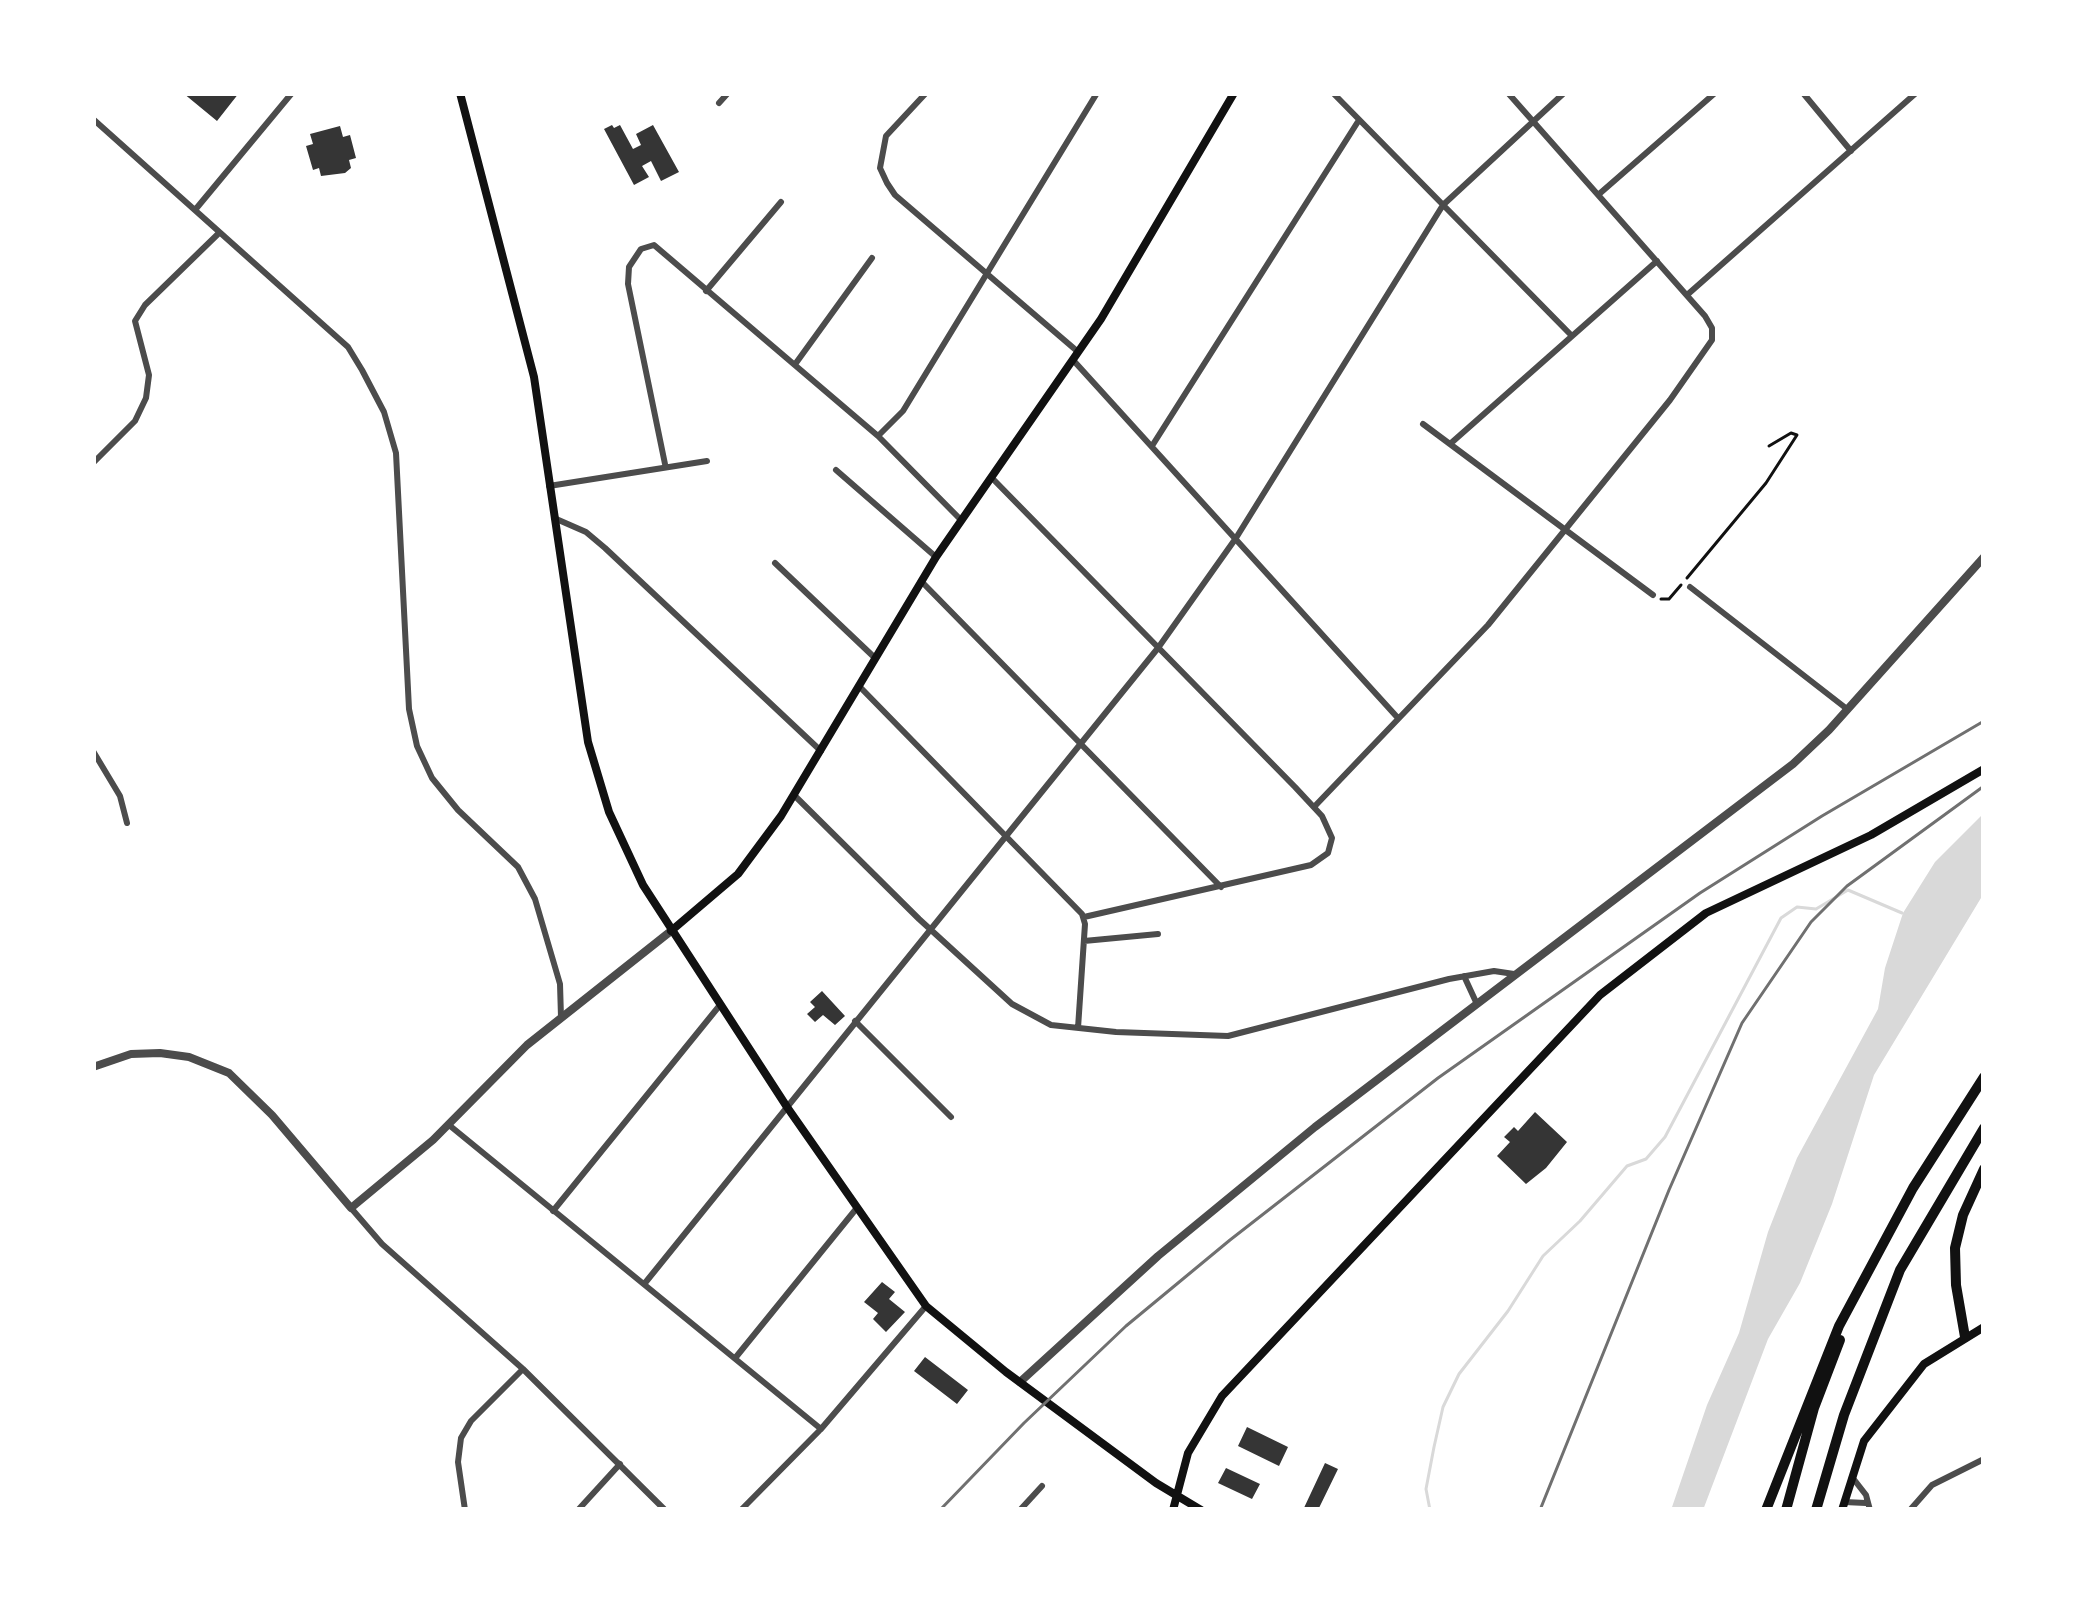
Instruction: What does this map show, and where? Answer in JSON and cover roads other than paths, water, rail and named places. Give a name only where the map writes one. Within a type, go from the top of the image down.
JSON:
[{"type":"highway","points":[[1766,1510],[1839,1327],[1913,1188],[1984,1077]]},
{"type":"highway","points":[[1816,1510],[1844,1415],[1891,1291],[1928,1218],[1984,1128]]},
{"type":"highway","points":[[1965,1337],[1955,1249],[1963,1215],[1984,1169]]},
{"type":"highway","points":[[1786,1510],[1814,1408],[1875,1259]]},
{"type":"main road","points":[[460,93],[531,358],[580,701],[597,778],[622,843],[671,931],[926,1306],[1020,1382],[1201,1510]]},
{"type":"main road","points":[[671,931],[745,867],[794,795],[936,557],[1076,356],[1234,93]]},
{"type":"main road","points":[[1173,1510],[1193,1442],[1222,1396],[1600,995],[1706,913],[1855,844],[1984,769]]},
{"type":"main road","points":[[1843,1506],[1864,1441],[1924,1364],[1984,1327]]},
{"type":"street","points":[[195,210],[292,93]]},
{"type":"street","points":[[719,103],[728,93]]},
{"type":"street","points":[[926,93],[886,136],[880,168],[895,196],[989,272],[1076,356],[1398,718]]},
{"type":"street","points":[[878,436],[903,411],[1097,93]]},
{"type":"street","points":[[1333,93],[1572,336]]},
{"type":"street","points":[[1314,807],[1488,625],[1709,347],[1713,331],[1687,295],[1508,93]]},
{"type":"street","points":[[645,1283],[1158,648],[1236,538],[1443,205],[1564,93]]},
{"type":"street","points":[[1598,195],[1715,93]]},
{"type":"street","points":[[1803,93],[1851,151]]},
{"type":"street","points":[[1687,295],[1916,93]]},
{"type":"street","points":[[93,119],[348,347],[384,412],[398,470],[409,709],[417,746],[432,778],[518,867],[535,898],[560,984],[561,1018]]},
{"type":"street","points":[[1152,446],[1359,120]]},
{"type":"street","points":[[706,291],[781,202]]},
{"type":"street","points":[[93,463],[135,421],[146,398],[149,375],[135,321],[218,234]]},
{"type":"street","points":[[665,464],[628,284],[629,267],[641,249],[654,245],[878,436],[962,520]]},
{"type":"street","points":[[796,363],[872,258]]},
{"type":"street","points":[[1450,444],[1657,261]]},
{"type":"street","points":[[1423,424],[1653,595]]},
{"type":"street","points":[[549,486],[706,461]]},
{"type":"street","points":[[836,470],[936,557]]},
{"type":"street","points":[[991,477],[1314,807],[1332,838],[1325,856],[1311,865],[1084,917]]},
{"type":"street","points":[[554,518],[586,532],[605,548],[821,751]]},
{"type":"street","points":[[1020,1382],[1179,1239],[1476,1002],[1812,747],[1984,557]]},
{"type":"street","points":[[775,563],[875,658]]},
{"type":"street","points":[[921,581],[1221,887]]},
{"type":"street","points":[[1690,587],[1847,709]]},
{"type":"street","points":[[859,686],[1084,917],[1078,1029]]},
{"type":"street","points":[[93,752],[120,796],[127,823]]},
{"type":"street","points":[[794,795],[931,929],[1025,1014],[1045,1024],[1228,1036],[1464,976],[1495,971],[1514,974]]},
{"type":"street","points":[[351,1208],[449,1125],[519,1052],[671,931]]},
{"type":"street","points":[[1084,940],[1158,934]]},
{"type":"street","points":[[1464,976],[1476,1002]]},
{"type":"street","points":[[553,1211],[720,1005]]},
{"type":"street","points":[[855,1021],[951,1117]]},
{"type":"street","points":[[93,1067],[130,1054],[160,1053],[189,1057],[230,1073],[272,1114],[382,1244],[523,1370],[664,1510]]},
{"type":"street","points":[[449,1125],[821,1429]]},
{"type":"street","points":[[736,1357],[856,1209]]},
{"type":"street","points":[[741,1510],[821,1429],[926,1306]]},
{"type":"street","points":[[465,1510],[458,1462],[460,1438],[470,1420],[523,1370]]},
{"type":"street","points":[[1910,1510],[1932,1485],[1984,1459]]},
{"type":"street","points":[[578,1510],[620,1464]]},
{"type":"street","points":[[1843,1506],[1868,1507],[1866,1495],[1851,1476]]},
{"type":"street","points":[[1020,1510],[1042,1486]]},
{"type":"waterway","points":[[1430,1510],[1426,1489],[1434,1447],[1443,1407],[1459,1374],[1543,1256],[1627,1166],[1646,1159],[1665,1137],[1781,918],[1797,907],[1816,909],[1848,890],[1902,913]]},
{"type":"railway","points":[[940,1510],[1126,1326],[1438,1078],[1700,893],[1984,721]]},
{"type":"railway","points":[[1540,1510],[1742,1023],[1811,922],[1847,886],[1984,786]]}]
